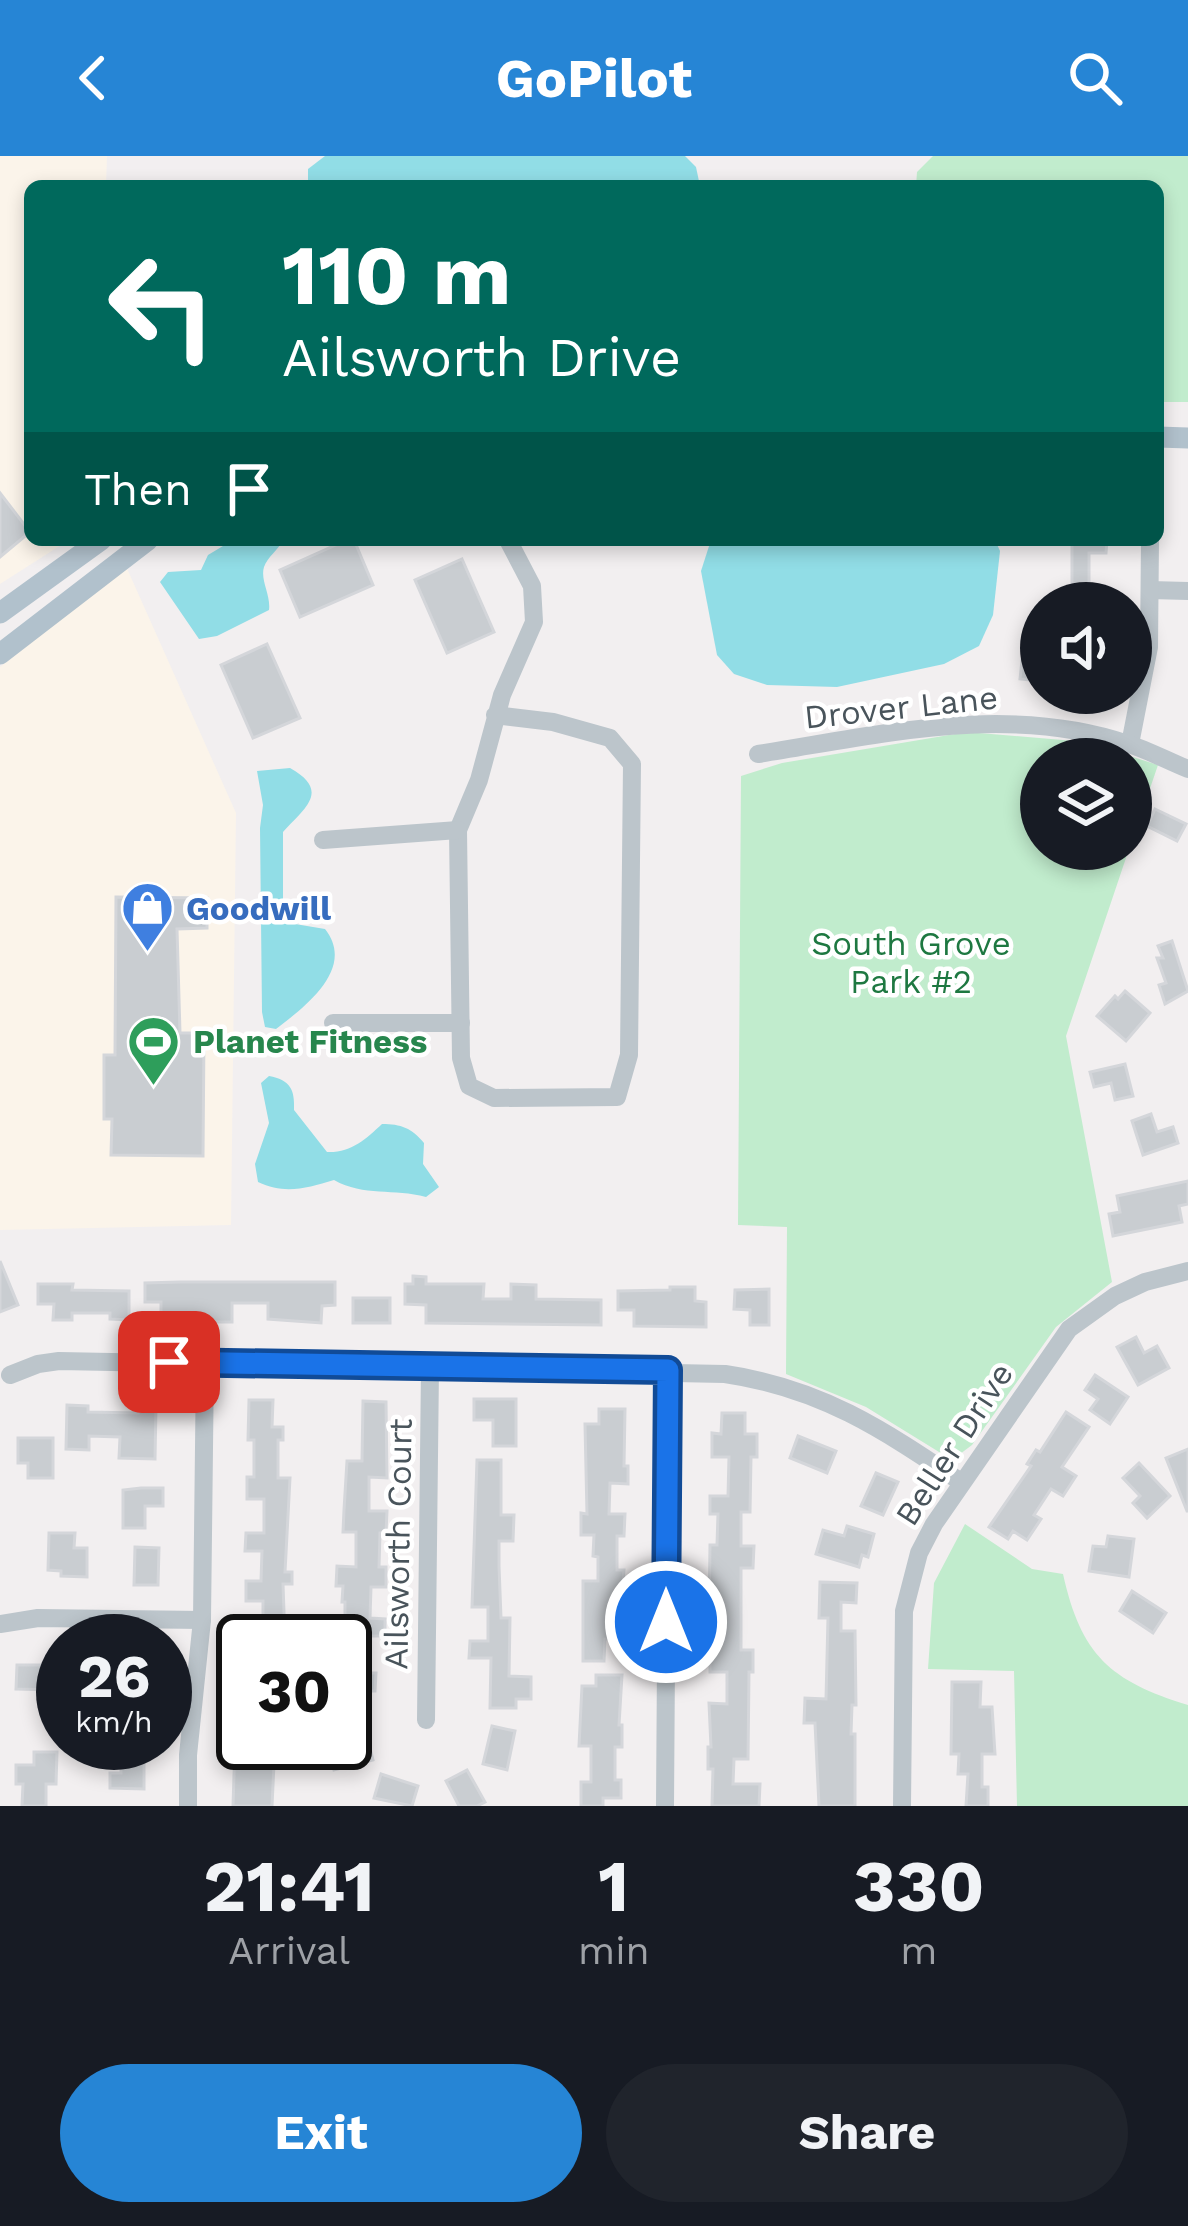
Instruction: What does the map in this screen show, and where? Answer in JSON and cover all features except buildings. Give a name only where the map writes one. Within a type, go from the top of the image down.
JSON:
[{"type":"main road","points":[[0,614],[92,546]]},
{"type":"main road","points":[[0,654],[140,546]]},
{"type":"street","points":[[495,715],[553,722],[610,738],[632,764],[629,1055],[616,1097],[494,1098],[469,1086],[461,1058],[458,830],[479,780],[495,715],[534,622],[532,586],[511,546]]},
{"type":"street","points":[[1150,546],[1150,582]]},
{"type":"street","points":[[1152,590],[1188,591]]},
{"type":"street","name":"Drover Lane","points":[[758,754],[990,722],[1105,738]]},
{"type":"street","name":"Drover Lane","points":[[1152,753],[1188,769]]},
{"type":"street","points":[[323,840],[458,830]]},
{"type":"street","points":[[334,1023],[461,1023]]},
{"type":"street","name":"Beller Drive","points":[[902,1806],[903,1632],[910,1580],[926,1538],[1070,1329],[1115,1296],[1188,1271]]},
{"type":"street","points":[[10,1375],[59,1361],[668,1370],[755,1378],[812,1394],[873,1424],[961,1482]]},
{"type":"street","points":[[188,1806],[188,1755],[202,1620],[205,1362]]},
{"type":"street","name":"Ailsworth Court","points":[[426,1720],[430,1369]]},
{"type":"street","points":[[665,1806],[668,1370]]},
{"type":"street","points":[[0,1624],[38,1618],[202,1620]]},
{"type":"shaded area","points":[[0,156],[107,156],[106,180],[24,180],[24,546],[60,546],[0,584]]},
{"type":"shaded area","points":[[125,564],[236,813],[231,1225],[0,1230],[0,667]]},
{"type":"green space","points":[[933,156],[1188,156],[1188,402],[1164,402],[1164,180],[916,180],[917,172]]},
{"type":"green space","name":"South Grove Park #2","points":[[967,732],[1038,738],[1020,738],[1020,870],[1122,870],[1066,1036],[1112,1282],[1056,1327],[972,1445],[952,1460],[866,1407],[786,1374],[787,1227],[738,1225],[741,776],[782,763]]},
{"type":"green space","points":[[965,1524],[1032,1569],[1063,1574],[1079,1625],[1103,1661],[1138,1686],[1188,1705],[1188,1806],[1017,1806],[1014,1671],[928,1669],[934,1583]]},
{"type":"water","points":[[325,156],[685,156],[696,167],[699,180],[308,180],[308,169]]},
{"type":"water","points":[[223,546],[279,546],[264,567],[269,610],[217,636],[199,639],[160,582],[168,572],[201,570],[208,555]]},
{"type":"water","points":[[709,546],[998,546],[1000,551],[993,615],[979,646],[944,664],[837,687],[767,685],[734,674],[717,655],[701,571]]},
{"type":"water","points":[[290,768],[312,792],[306,807],[283,832],[283,922],[325,929],[335,958],[313,998],[276,1029],[265,1027],[262,1012],[263,805],[257,771]]},
{"type":"water","points":[[269,1076],[290,1087],[294,1110],[327,1152],[351,1148],[382,1124],[400,1126],[424,1143],[423,1164],[439,1187],[426,1197],[357,1189],[334,1180],[287,1189],[258,1182],[255,1164],[269,1123],[261,1083]]},
{"type":"place","name":"Goodwill","points":[[147,954]]},
{"type":"place","name":"Planet Fitness","points":[[154,1087]]},
{"type":"route","points":[[169,1362],[668,1370],[666,1622]]}]
